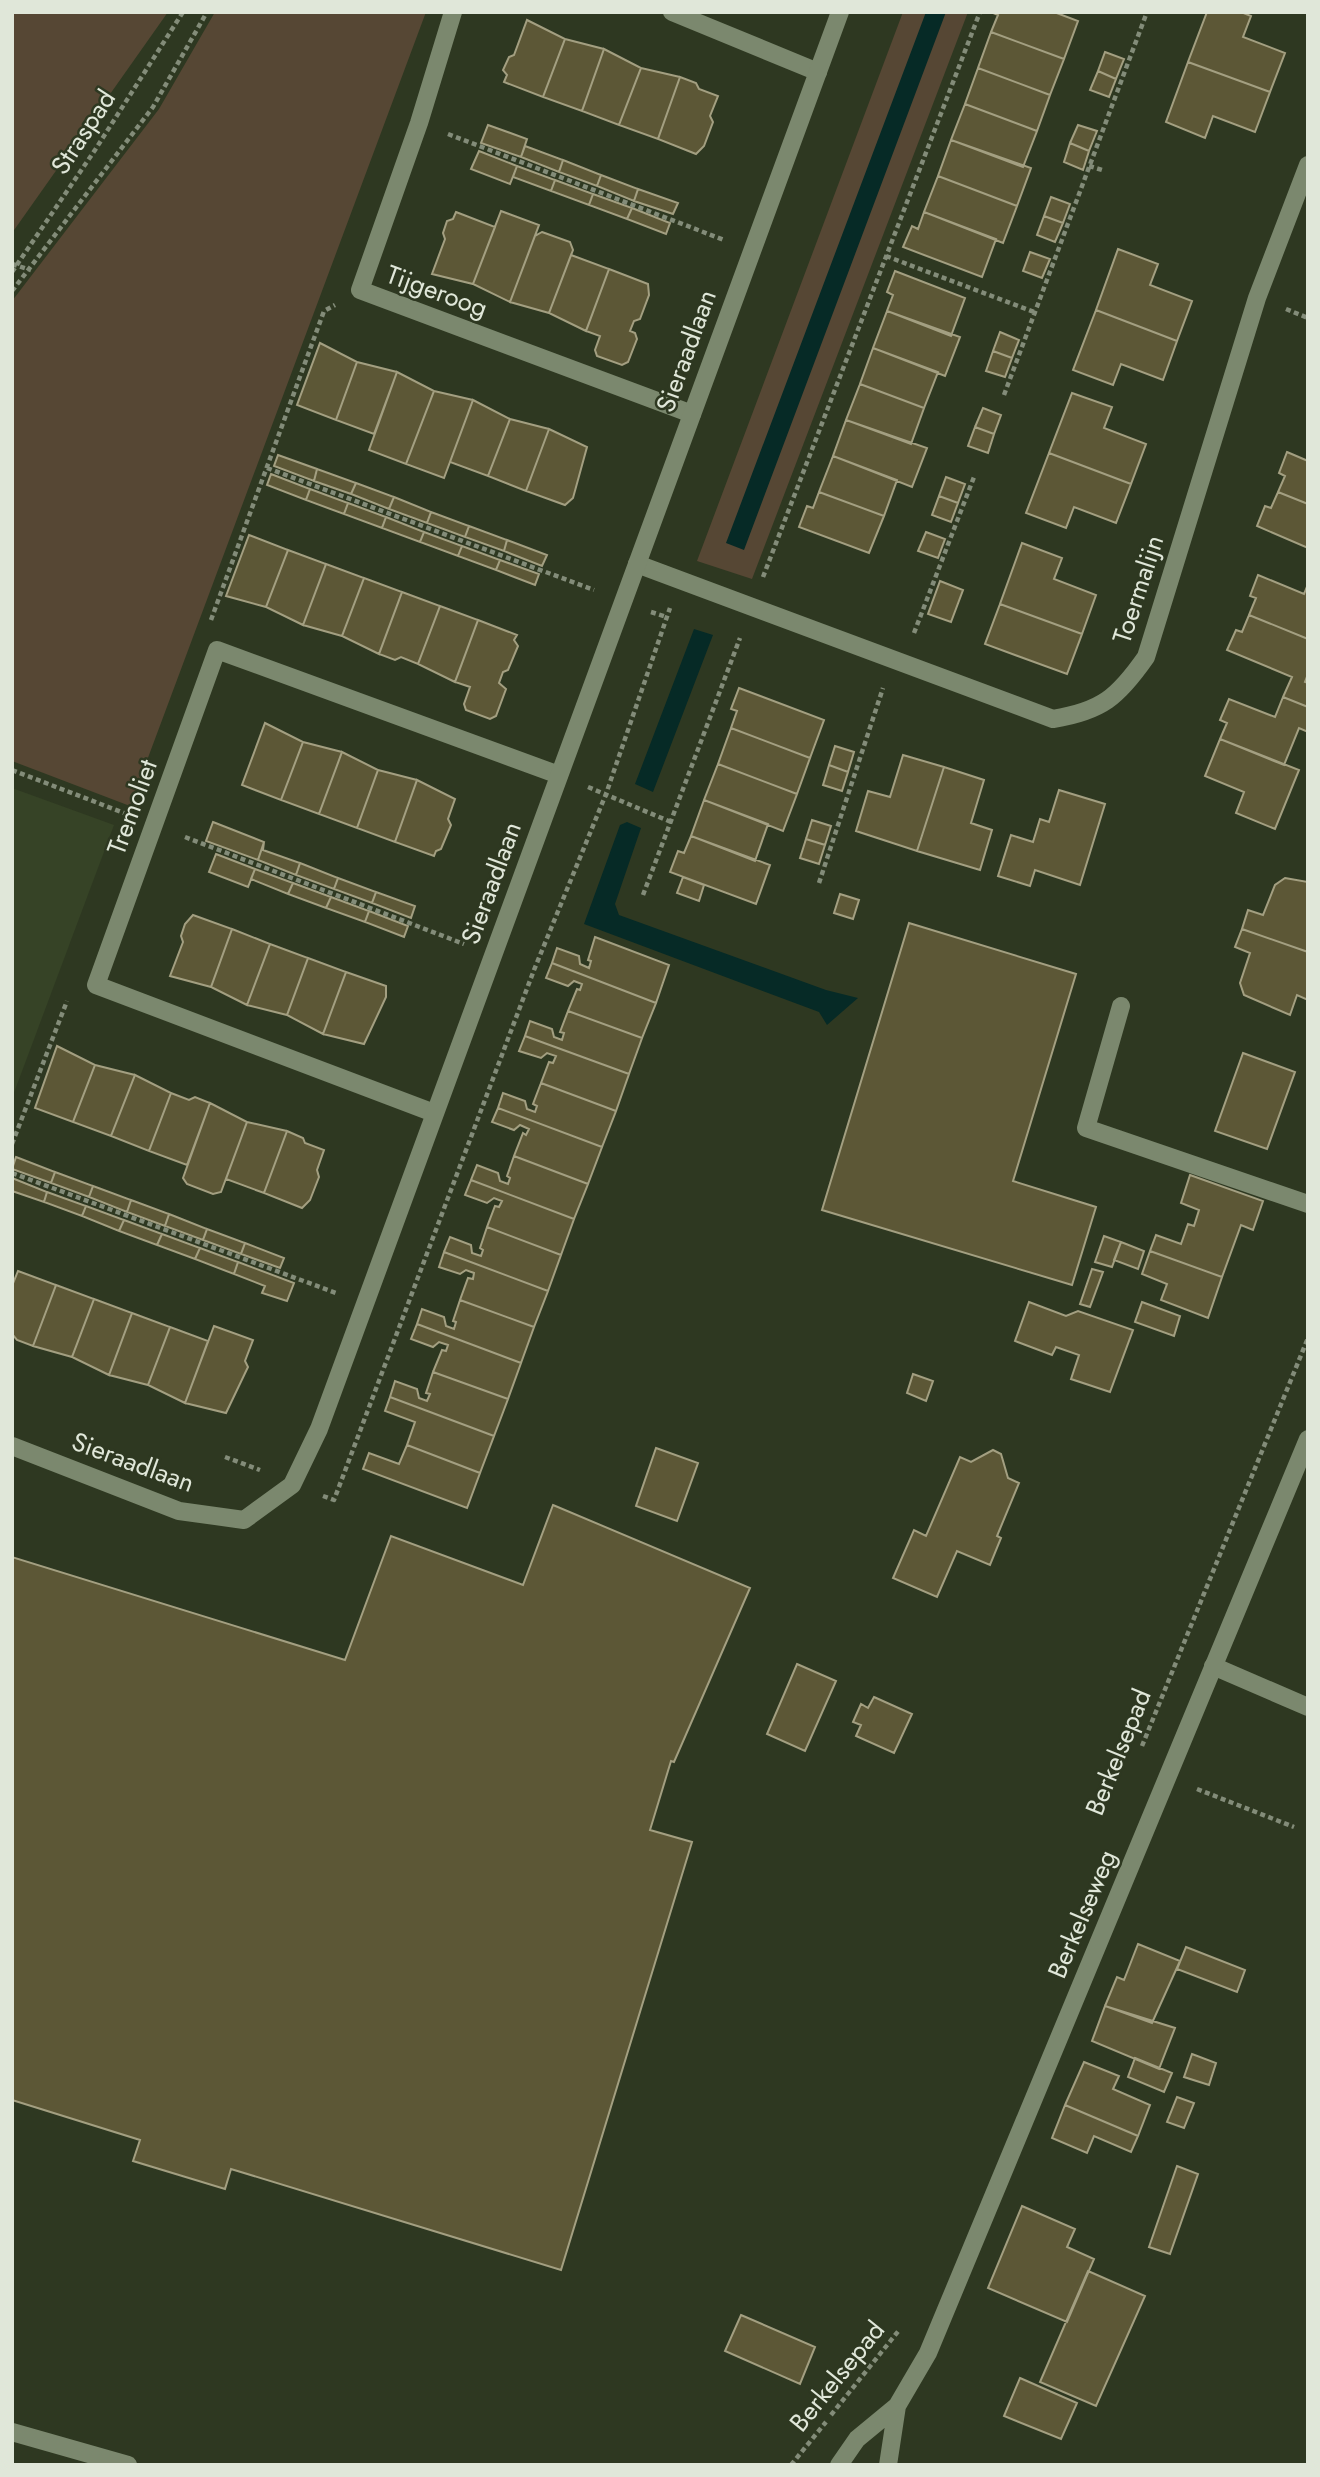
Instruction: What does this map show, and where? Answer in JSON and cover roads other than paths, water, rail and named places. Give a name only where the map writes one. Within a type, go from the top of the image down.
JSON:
[{"type":"street","name":"Tijgeroog","points":[[453,12],[419,123],[360,290],[692,414]]},
{"type":"street","points":[[672,12],[818,72]]},
{"type":"street","name":"Sieraadlaan","points":[[12,1446],[178,1511],[244,1520],[292,1485],[319,1429],[366,1303],[751,250],[841,12]]},
{"type":"street","name":"Toermalijn","points":[[637,564],[1053,719],[1083,714],[1122,691],[1146,657],[1257,298],[1308,165]]},
{"type":"street","name":"Tremoliet","points":[[434,1112],[96,985],[217,650],[559,775]]},
{"type":"street","points":[[1121,1006],[1086,1128],[1308,1205]]},
{"type":"street","name":"Berkelseweg","points":[[839,2465],[857,2439],[897,2406],[928,2353],[1308,1438]]},
{"type":"street","points":[[1213,1666],[1308,1707]]},
{"type":"street","name":"Berkelseweg","points":[[888,2465],[897,2406]]},
{"type":"street","points":[[12,2432],[128,2465]]},
{"type":"water","points":[[926,12],[946,12],[744,550],[726,543]]},
{"type":"water","points":[[694,629],[713,635],[653,792],[635,784]]},
{"type":"water","points":[[627,822],[641,828],[615,904],[619,915],[826,990],[858,998],[827,1025],[819,1012],[584,924],[620,825]]}]
